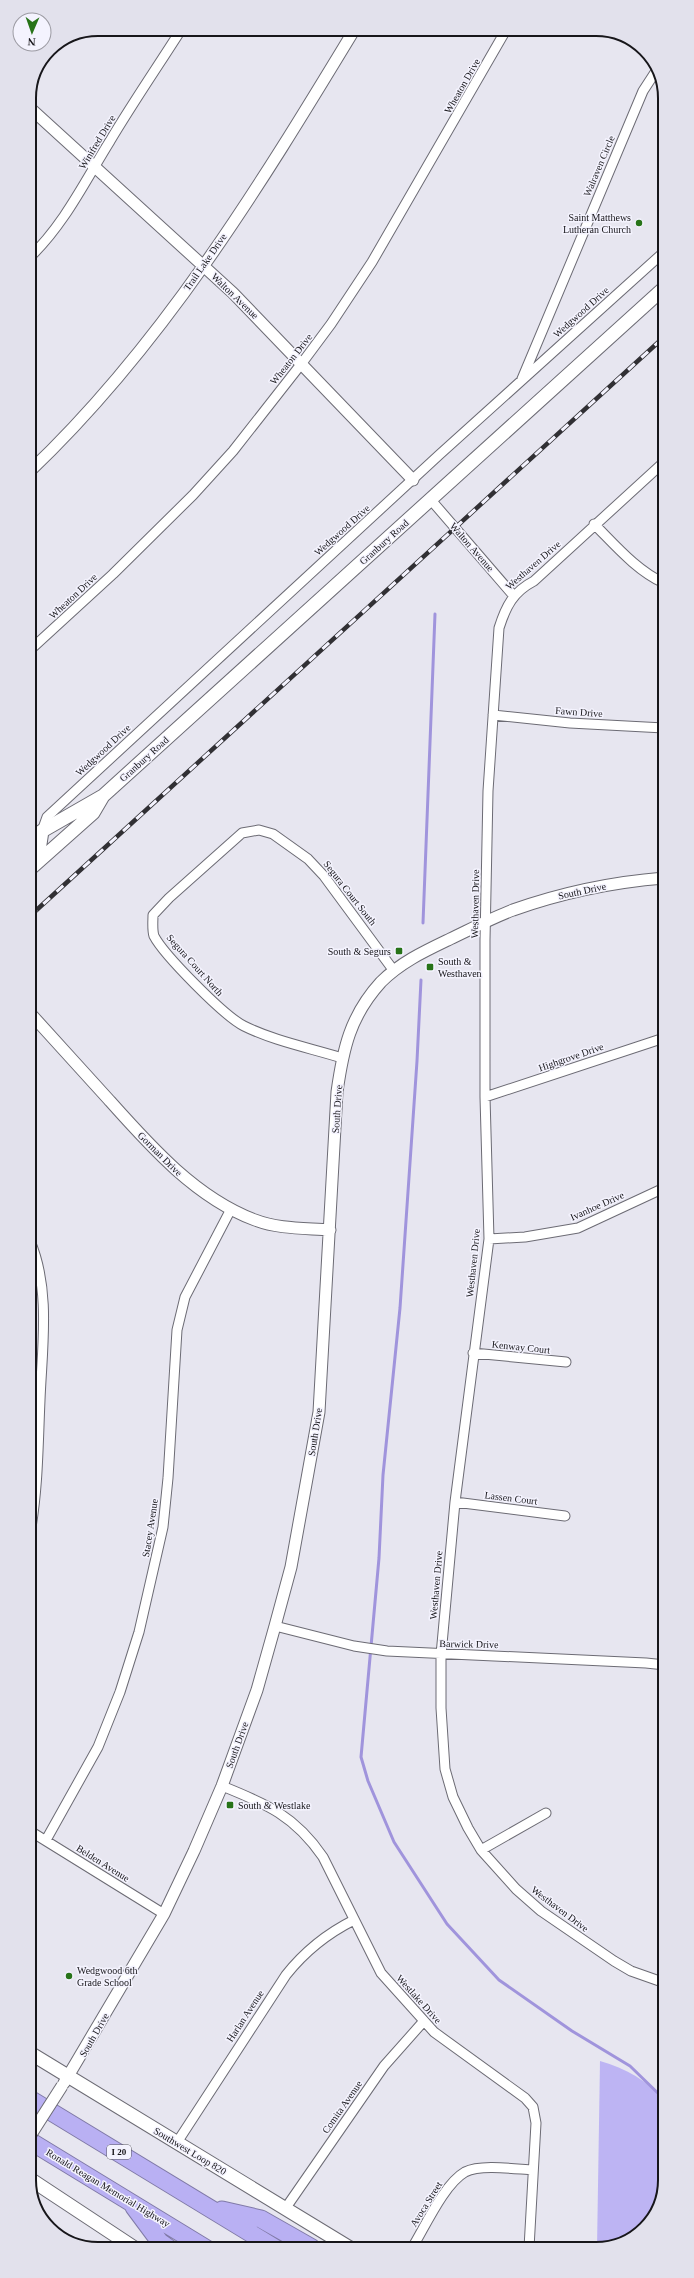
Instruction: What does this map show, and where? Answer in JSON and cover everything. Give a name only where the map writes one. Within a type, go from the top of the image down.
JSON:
[{"type":"highway","name":"I 20","points":[[36,2103],[265,2242]]},
{"type":"highway","name":"Ronald Reagan Memorial Highway","points":[[36,2144],[196,2242]]},
{"type":"highway","points":[[127,2199],[160,2242]]},
{"type":"highway","points":[[207,2206],[260,2219],[301,2242]]},
{"type":"main road","name":"Granbury Road","points":[[36,836],[103,796],[658,293]]},
{"type":"main road","name":"Granbury Road","points":[[36,864],[93,813],[103,796]]},
{"type":"main road","points":[[36,852],[40,844],[42,831]]},
{"type":"main road","name":"Southwest Loop 820","points":[[36,2058],[65,2081],[176,2144],[340,2242]]},
{"type":"main road","points":[[36,2184],[125,2242]]},
{"type":"street","name":"Winifred Drive","points":[[36,251],[46,242],[177,36]]},
{"type":"street","name":"Trail Lake Drive","points":[[36,465],[87,415],[121,375],[202,266],[297,124],[351,36]]},
{"type":"street","name":"Wheaton Drive","points":[[36,645],[113,574],[193,495],[233,451],[302,363],[331,324],[372,262],[503,36]]},
{"type":"street","name":"Walraven Circle","points":[[521,383],[643,91],[654,75]]},
{"type":"street","name":"Walton Avenue","points":[[36,113],[233,293],[413,480]]},
{"type":"street","name":"Wedgwood Drive","points":[[42,831],[46,817],[658,257]]},
{"type":"street","name":"Westhaven Drive","points":[[658,467],[594,524],[534,581],[513,595],[505,609],[499,628],[488,791],[484,1097],[489,1239],[473,1353],[455,1502],[441,1655],[441,1708],[445,1769],[454,1797],[481,1850],[516,1889],[541,1911],[631,1972],[658,1980]]},
{"type":"street","name":"Walton Avenue","points":[[431,500],[513,595]]},
{"type":"street","points":[[594,524],[632,561],[658,579]]},
{"type":"street","name":"Fawn Drive","points":[[493,715],[570,723],[658,728]]},
{"type":"street","name":"Segura Court North","points":[[279,838],[259,830],[242,834],[157,908],[153,915],[153,934],[162,947],[210,999],[244,1026],[342,1058]]},
{"type":"street","name":"Segura Court South","points":[[279,838],[308,859],[324,876],[394,970]]},
{"type":"street","name":"South Drive","points":[[36,2127],[65,2081],[164,1914],[222,1786],[257,1690],[291,1567],[319,1412],[337,1098],[345,1045],[361,1010],[381,983],[394,970],[409,960],[512,910],[552,898],[607,886],[658,879]]},
{"type":"street","name":"Gorman Drive","points":[[36,1020],[163,1158],[183,1176],[231,1209],[255,1220],[285,1227],[330,1230]]},
{"type":"street","name":"Highgrove Drive","points":[[484,1097],[658,1040]]},
{"type":"street","name":"Ivanhoe Drive","points":[[489,1239],[532,1236],[578,1228],[658,1191]]},
{"type":"street","name":"Stacey Avenue","points":[[46,1840],[98,1747],[120,1692],[139,1632],[163,1527],[168,1478],[177,1330],[185,1297],[231,1209]]},
{"type":"street","points":[[36,1267],[44,1311],[38,1467],[36,1484]]},
{"type":"street","name":"Kenway Court","points":[[473,1353],[566,1362]]},
{"type":"street","name":"Lassen Court","points":[[455,1502],[564,1516]]},
{"type":"street","name":"Barwick Drive","points":[[275,1626],[354,1646],[386,1651],[441,1655],[529,1657],[646,1662],[658,1664]]},
{"type":"street","name":"Westlake Drive","points":[[222,1786],[276,1811],[293,1821],[323,1857],[381,1973],[423,2022],[524,2098],[533,2107],[536,2123],[529,2242]]},
{"type":"street","points":[[481,1850],[546,1813]]},
{"type":"street","name":"Belden Avenue","points":[[36,1834],[164,1914]]},
{"type":"street","name":"Harlan Avenue","points":[[176,2144],[264,2006],[290,1970],[304,1953],[317,1942],[354,1920]]},
{"type":"street","name":"Comita Avenue","points":[[285,2209],[384,2066],[423,2022]]},
{"type":"street","name":"Avoca Street","points":[[416,2242],[451,2185],[465,2172],[492,2168],[533,2170]]},
{"type":"shaded area","points":[[600,2061],[627,2071],[658,2093],[658,2180],[655,2200],[643,2221],[627,2234],[608,2241],[597,2242]]},
{"type":"waterway","points":[[423,923],[435,614]]},
{"type":"waterway","points":[[421,980],[400,1308],[383,1475],[379,1558],[361,1757],[368,1781],[394,1842],[447,1924],[499,1980],[572,2031],[630,2066],[658,2093]]},
{"type":"railway","points":[[36,911],[658,342]]},
{"type":"place","name":"Saint Matthews Lutheran Church","points":[[639,223]]},
{"type":"place","name":"South & Segurs","points":[[399,951]]},
{"type":"place","name":"South & Westhaven","points":[[430,967]]},
{"type":"place","name":"South & Westlake","points":[[230,1805]]},
{"type":"place","name":"Wedgwood 6th Grade School","points":[[69,1976]]}]
